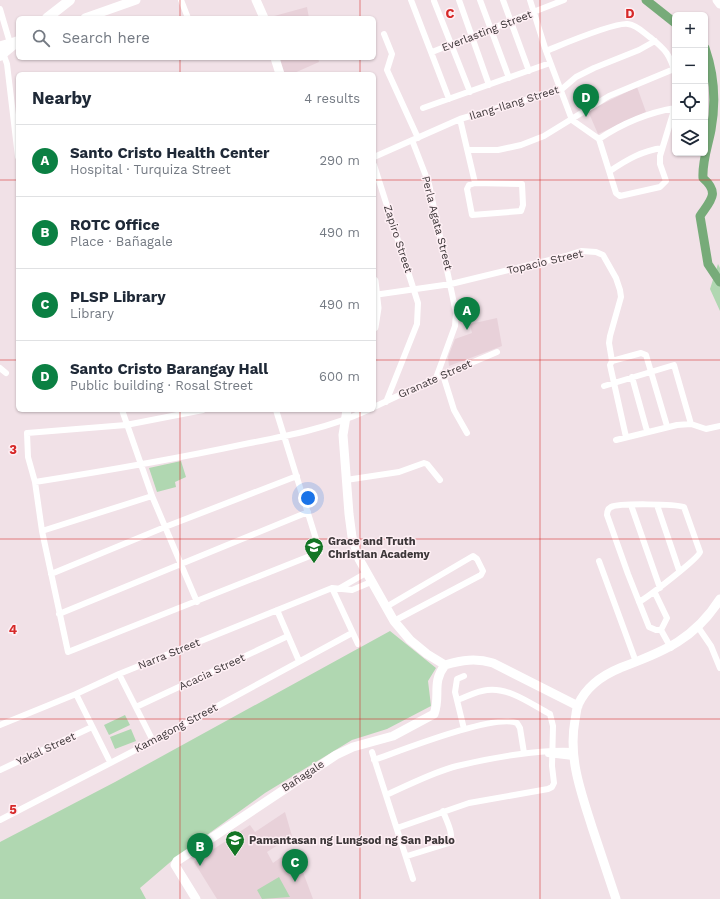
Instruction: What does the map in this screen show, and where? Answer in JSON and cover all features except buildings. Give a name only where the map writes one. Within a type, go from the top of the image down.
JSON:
[{"type":"main road","points":[[50,16],[70,0]]},
{"type":"main road","points":[[1,52],[15,42]]},
{"type":"street","points":[[91,16],[136,0]]},
{"type":"street","points":[[181,0],[187,16]]},
{"type":"street","points":[[256,0],[263,16]]},
{"type":"street","points":[[411,0],[449,99]]},
{"type":"street","points":[[458,0],[489,85]]},
{"type":"street","points":[[480,0],[509,78]]},
{"type":"street","points":[[503,0],[529,71]]},
{"type":"street","points":[[530,0],[533,14],[550,63],[562,89],[572,120],[600,139],[616,194],[620,196],[660,187],[666,181],[660,164],[662,148],[672,117]]},
{"type":"street","name":"Everlasting Street","points":[[432,52],[533,14],[557,1],[564,0]]},
{"type":"street","points":[[717,0],[720,4]]},
{"type":"street","points":[[434,1],[470,92]]},
{"type":"street","points":[[0,9],[15,42]]},
{"type":"street","points":[[546,51],[579,38],[626,23],[639,29],[655,41],[671,57],[672,60]]},
{"type":"street","name":"Perla Agata Street","points":[[384,34],[392,54],[387,70],[415,139],[429,184],[456,313],[455,326],[436,378]]},
{"type":"street","name":"Ilang-Ilang Street","points":[[376,156],[460,119],[562,89],[576,77],[639,50],[655,41]]},
{"type":"street","points":[[1,52],[7,64],[16,140]]},
{"type":"street","points":[[276,60],[279,72]]},
{"type":"street","points":[[423,108],[550,63]]},
{"type":"street","points":[[468,150],[498,150],[521,145],[544,136],[609,96],[672,72]]},
{"type":"street","points":[[600,139],[632,120],[651,112],[672,108]]},
{"type":"street","points":[[460,119],[475,183]]},
{"type":"street","points":[[610,171],[634,155],[646,150],[662,148]]},
{"type":"street","name":"Zapiro Street","points":[[376,171],[418,303],[417,324],[386,402]]},
{"type":"street","points":[[475,183],[522,184],[523,198],[521,211],[472,215],[468,189],[469,184],[475,183]]},
{"type":"street","name":"Topacio Street","points":[[376,295],[451,284],[581,251],[596,252],[603,255],[620,290],[621,298],[609,343],[612,361]]},
{"type":"street","points":[[376,302],[376,314]]},
{"type":"street","name":"Granate Street","points":[[376,406],[497,352]]},
{"type":"street","points":[[626,437],[610,365],[612,361],[641,353],[646,355],[652,371],[667,426]]},
{"type":"street","points":[[604,386],[674,365],[691,424]]},
{"type":"street","points":[[0,368],[6,373]]},
{"type":"street","points":[[443,375],[454,410],[467,433]]},
{"type":"street","points":[[632,377],[647,431]]},
{"type":"street","points":[[123,412],[152,496],[197,602]]},
{"type":"street","points":[[193,412],[126,425],[27,432],[28,457],[35,482],[42,531],[68,652],[320,552],[277,412]]},
{"type":"street","points":[[347,412],[343,435],[352,537],[366,573],[394,621],[410,640],[427,654],[445,665],[469,659],[493,663],[578,706]]},
{"type":"street","points":[[35,482],[141,466],[284,436],[346,420],[364,412]]},
{"type":"street","points":[[616,440],[667,426],[691,424],[706,429],[720,426]]},
{"type":"street","points":[[346,480],[399,472],[424,463],[427,464],[440,480]]},
{"type":"street","points":[[51,574],[165,527],[297,476]]},
{"type":"street","points":[[42,531],[152,496]]},
{"type":"street","points":[[631,505],[660,588]]},
{"type":"street","points":[[657,505],[679,570]]},
{"type":"street","points":[[639,602],[655,593],[679,570],[700,554],[684,507],[657,505],[610,507],[607,515],[639,602],[649,627],[656,630],[661,630]]},
{"type":"street","points":[[59,614],[308,512]]},
{"type":"street","points":[[386,607],[473,556],[477,559],[483,572],[481,575],[394,621]]},
{"type":"street","points":[[599,561],[636,662]]},
{"type":"street","name":"Narra Street","points":[[340,588],[366,573]]},
{"type":"street","name":"Narra Street","points":[[0,725],[76,694],[119,674],[332,588],[352,590],[371,582]]},
{"type":"street","points":[[332,588],[358,644]]},
{"type":"street","points":[[655,593],[667,618],[661,630]]},
{"type":"street","points":[[616,899],[578,784],[573,754],[574,728],[578,706],[590,688],[603,676],[671,648],[698,627],[712,612],[720,598]]},
{"type":"street","points":[[277,610],[299,661]]},
{"type":"street","points":[[698,627],[711,646],[720,667]]},
{"type":"street","points":[[661,630],[671,648]]},
{"type":"street","name":"Kamagong Street","points":[[0,820],[153,741],[352,633]]},
{"type":"street","name":"Acacia Street","points":[[136,707],[288,636]]},
{"type":"street","name":"Bañagale","points":[[196,899],[175,865],[177,861],[336,755],[353,747],[393,736],[434,714],[436,707],[436,679],[445,665]]},
{"type":"street","points":[[119,674],[153,741]]},
{"type":"street","points":[[464,676],[458,679],[455,685],[464,730]]},
{"type":"street","points":[[397,828],[443,811],[491,798],[548,789],[552,787],[554,783],[549,753],[553,726],[550,714],[518,697],[504,692],[486,690],[457,700]]},
{"type":"street","points":[[76,694],[110,762]]},
{"type":"street","points":[[374,760],[430,739],[464,730],[513,721],[517,723],[520,728],[524,754]]},
{"type":"street","name":"Yakal Street","points":[[0,770],[92,727]]},
{"type":"street","points":[[372,752],[407,856],[413,879]]},
{"type":"street","points":[[386,795],[456,766],[524,754],[573,754]]},
{"type":"street","points":[[407,856],[449,843],[452,835],[443,811]]},
{"type":"shaded area","points":[[307,7],[309,16],[274,16]]},
{"type":"shaded area","points":[[280,60],[318,60],[319,62],[296,72],[282,72]]},
{"type":"shaded area","points":[[637,87],[646,112],[598,134],[588,111]]},
{"type":"shaded area","points":[[497,318],[502,346],[449,366],[448,357],[455,339],[472,333],[470,324]]},
{"type":"shaded area","name":"Pamantasan ng Lungsod ng San Pablo","points":[[285,812],[292,836],[267,852],[273,863],[294,848],[313,899],[217,899],[194,862],[250,825],[255,832]]},
{"type":"green space","points":[[718,264],[720,268],[720,311],[710,289]]},
{"type":"green space","points":[[181,461],[186,477],[175,482],[176,487],[157,492],[149,468]]},
{"type":"green space","points":[[390,631],[436,668],[428,681],[431,706],[387,729],[352,740],[265,793],[175,858],[140,888],[146,899],[0,899],[0,842],[115,782]]},
{"type":"green space","points":[[125,715],[130,725],[109,735],[104,725]]},
{"type":"green space","points":[[131,729],[136,741],[115,749],[110,737]]},
{"type":"green space","points":[[279,877],[290,897],[262,899],[257,890]]},
{"type":"waterway","points":[[646,0],[672,21]]},
{"type":"waterway","points":[[708,58],[714,99],[713,120],[704,160],[703,178],[711,188],[712,197],[700,216],[708,264],[720,282]]},
{"type":"place","name":"Santo Cristo Barangay Hall","points":[[586,117]]},
{"type":"place","name":"Santo Cristo Health Center","points":[[467,330]]},
{"type":"place","name":"Grace and Truth Christian Academy","points":[[314,564]]},
{"type":"place","name":"Pamantasan ng Lungsod ng San Pablo","points":[[235,857]]},
{"type":"place","name":"ROTC Office","points":[[200,866]]},
{"type":"place","name":"PLSP Library","points":[[295,882]]}]
